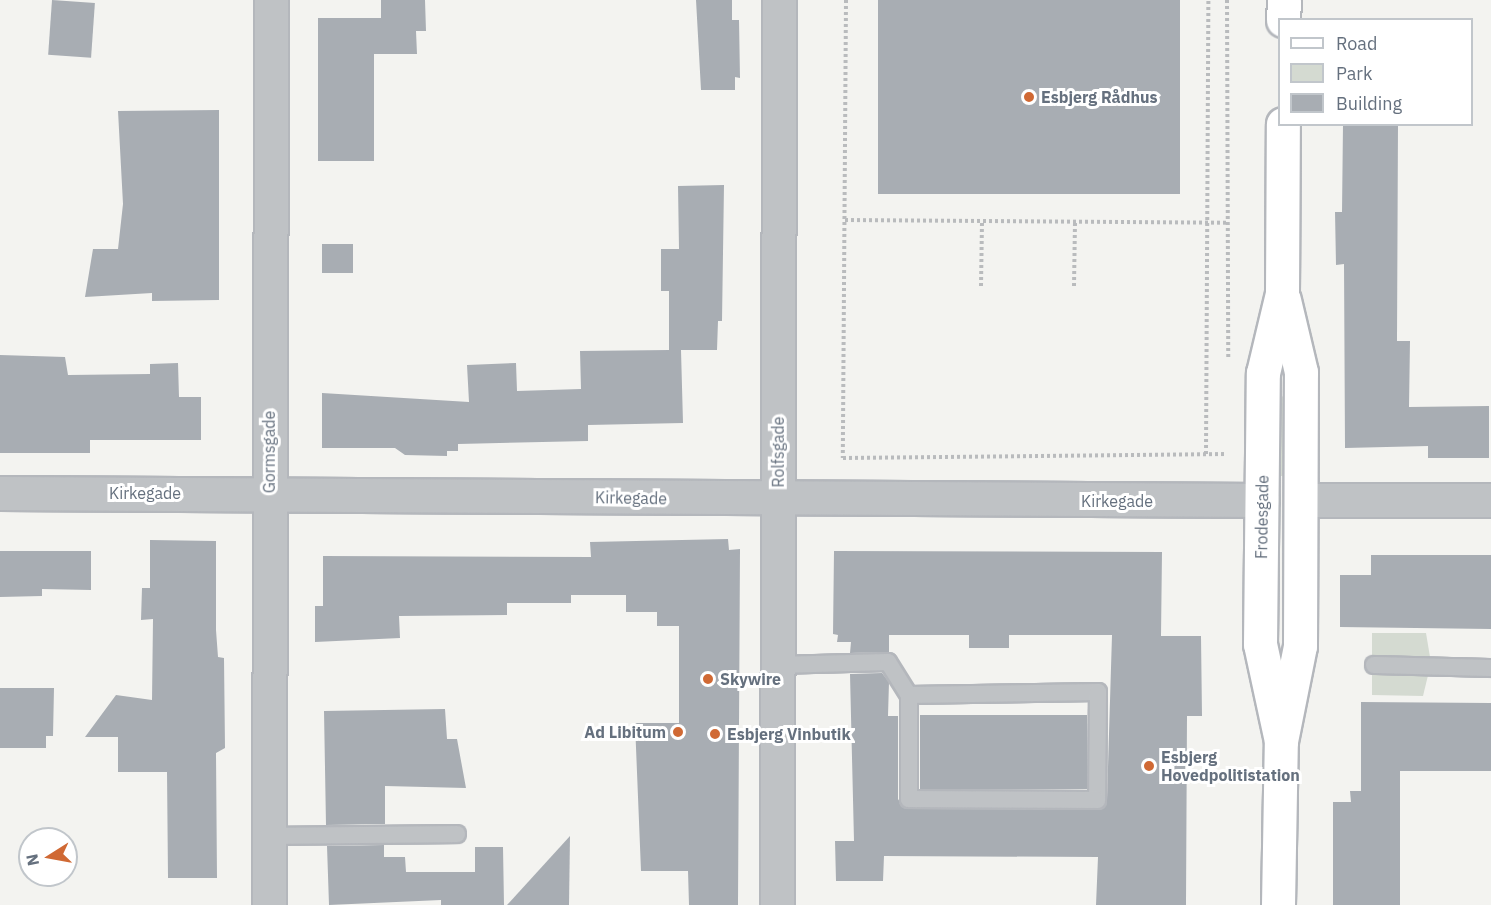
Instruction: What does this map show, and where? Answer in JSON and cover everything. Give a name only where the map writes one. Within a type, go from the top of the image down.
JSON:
[{"type":"main road","points":[[1283,18],[1284,0]]},
{"type":"main road","name":"Frodesgade","points":[[1281,741],[1260,644],[1263,373],[1282,292],[1283,126]]},
{"type":"main road","name":"Frodesgade","points":[[1278,905],[1281,741],[1300,646],[1301,500],[1301,372],[1282,292]]},
{"type":"street","name":"Gormsgade","points":[[269,905],[271,0]]},
{"type":"street","name":"Rolfsgade","points":[[777,905],[779,0]]},
{"type":"street","name":"Kirkegade","points":[[0,493],[777,501],[1262,500]]},
{"type":"street","points":[[1301,500],[1491,500]]},
{"type":"lane","points":[[777,665],[888,662],[909,695],[909,799],[1096,800],[1098,692],[909,695]]},
{"type":"lane","points":[[1374,665],[1491,668]]},
{"type":"lane","points":[[269,836],[457,834]]},
{"type":"path","points":[[846,0],[843,458],[1228,454],[1228,442]]},
{"type":"path","points":[[1206,454],[1208,0]]},
{"type":"path","points":[[1227,0],[1228,361]]},
{"type":"path","points":[[845,220],[1228,223]]},
{"type":"path","points":[[981,286],[982,222]]},
{"type":"path","points":[[1074,286],[1075,222]]},
{"type":"green space","points":[[1283,396],[1289,397],[1293,476],[1276,476],[1276,403]]},
{"type":"green space","points":[[1372,633],[1426,633],[1431,663],[1423,696],[1372,695]]},
{"type":"building","points":[[52,0],[95,3],[91,58],[48,55]]},
{"type":"building","points":[[381,0],[425,0],[426,31],[416,31],[417,54],[374,54],[374,161],[318,161],[318,18],[381,18]]},
{"type":"building","points":[[696,0],[732,0],[732,20],[739,20],[740,78],[735,77],[735,90],[701,90]]},
{"type":"building","name":"Esbjerg Rådhus","points":[[878,0],[1180,0],[1180,194],[878,194]]},
{"type":"building","points":[[219,110],[219,300],[152,301],[152,293],[85,297],[93,249],[118,249],[123,204],[118,111]]},
{"type":"building","points":[[1343,126],[1398,126],[1397,341],[1410,341],[1409,407],[1489,406],[1489,458],[1428,458],[1428,446],[1345,448],[1344,264],[1336,265],[1335,212],[1342,212]]},
{"type":"building","points":[[724,185],[722,321],[718,321],[717,350],[681,350],[683,423],[588,425],[588,441],[458,444],[458,451],[447,451],[447,456],[405,455],[395,448],[322,448],[322,393],[469,402],[467,365],[516,363],[517,391],[581,389],[580,351],[669,350],[669,291],[661,291],[661,249],[679,249],[678,186]]},
{"type":"building","points":[[322,244],[353,244],[353,273],[322,273]]},
{"type":"building","points":[[0,355],[65,357],[68,375],[150,374],[150,364],[178,363],[179,397],[201,397],[201,440],[90,440],[90,453],[0,453]]},
{"type":"building","points":[[728,539],[729,550],[740,549],[738,905],[689,905],[688,871],[641,871],[635,723],[679,723],[679,626],[657,626],[657,612],[626,612],[626,595],[571,595],[571,603],[507,603],[507,615],[399,616],[400,638],[315,642],[315,606],[323,606],[323,556],[591,557],[590,542]]},
{"type":"building","points":[[150,540],[216,541],[216,630],[218,657],[224,658],[225,748],[216,753],[217,878],[168,878],[167,772],[118,772],[118,737],[85,737],[116,695],[152,700],[153,619],[141,620],[142,588],[150,588]]},
{"type":"building","points":[[0,551],[91,551],[91,590],[42,589],[42,596],[0,597]]},
{"type":"building","name":"Esbjerg Hovedpolitistation","points":[[834,551],[1162,552],[1161,636],[1201,636],[1202,716],[1187,716],[1186,905],[1096,905],[1098,857],[884,856],[883,881],[836,881],[835,841],[854,841],[850,674],[882,673],[889,682],[888,716],[898,716],[898,799],[904,808],[1098,810],[1107,800],[1112,635],[1009,635],[1009,648],[969,648],[969,635],[889,635],[889,652],[850,653],[851,642],[837,642],[838,635],[833,634]]},
{"type":"building","points":[[1371,555],[1491,555],[1491,629],[1340,627],[1340,575],[1371,575]]},
{"type":"building","points":[[0,688],[54,688],[53,736],[46,736],[46,748],[0,748]]},
{"type":"building","points":[[1361,702],[1491,703],[1491,771],[1400,771],[1400,905],[1333,905],[1333,802],[1351,802],[1350,791],[1361,791]]},
{"type":"building","points":[[445,709],[447,739],[457,739],[466,788],[385,786],[385,824],[326,825],[324,711]]},
{"type":"building","points":[[920,715],[1087,715],[1087,789],[920,789]]},
{"type":"building","points":[[570,836],[569,905],[507,905]]},
{"type":"building","points":[[384,845],[384,857],[405,857],[406,872],[475,872],[475,847],[503,847],[504,905],[441,905],[441,900],[329,905],[327,846]]},
{"type":"place","name":"Esbjerg Rådhus","points":[[1029,97]]},
{"type":"place","name":"Skywire","points":[[708,679]]},
{"type":"place","name":"Ad Libitum","points":[[678,732]]},
{"type":"place","name":"Esbjerg Vinbutik","points":[[715,734]]},
{"type":"place","name":"Esbjerg Hovedpolitistation","points":[[1149,766]]}]
